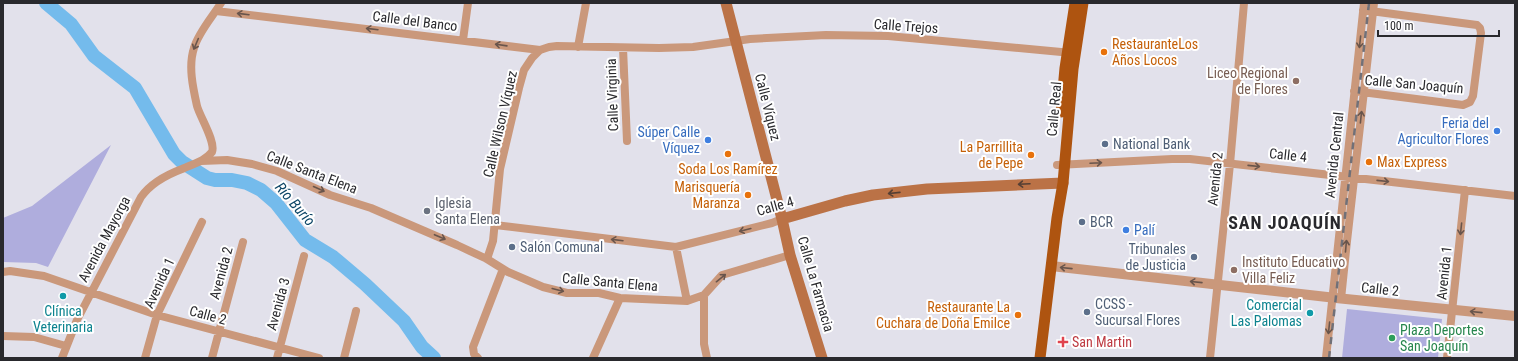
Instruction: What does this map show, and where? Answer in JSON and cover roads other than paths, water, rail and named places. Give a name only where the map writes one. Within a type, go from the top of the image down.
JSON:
[{"type":"main road","name":"Calle Víquez","points":[[726,3],[782,219]]},
{"type":"main road","name":"Calle Real","points":[[1040,358],[1057,218],[1075,3]]},
{"type":"main road","name":"Calle Real","points":[[1071,53],[1083,3]]},
{"type":"main road","name":"Calle 4","points":[[782,219],[845,201],[873,195],[927,189],[1060,183]]},
{"type":"main road","name":"Calle La Farmacia","points":[[782,219],[790,255],[822,358]]},
{"type":"street","points":[[221,3],[194,47],[192,68],[197,106],[213,144],[221,155],[227,160]]},
{"type":"street","points":[[463,40],[468,3]]},
{"type":"street","points":[[578,47],[586,3]]},
{"type":"street","name":"Avenida 2","points":[[1210,358],[1230,164],[1244,3]]},
{"type":"street","name":"Calle San Joaquín","points":[[1354,91],[1463,105],[1470,102],[1473,96],[1481,33],[1480,28],[1477,25],[1373,7],[1364,7]]},
{"type":"street","name":"Avenida Central","points":[[1336,298],[1345,176],[1364,7]]},
{"type":"street","name":"Avenida Central","points":[[1326,358],[1354,177],[1373,7]]},
{"type":"street","name":"Calle del Banco","points":[[216,11],[540,50]]},
{"type":"street","name":"Calle Trejos","points":[[735,40],[826,35],[888,36],[1071,53]]},
{"type":"street","points":[[540,50],[550,47],[693,47],[735,40]]},
{"type":"street","name":"Calle Virginia","points":[[623,48],[627,141]]},
{"type":"street","name":"Calle Wilson Víquez","points":[[487,259],[492,249],[496,225],[495,214],[500,169],[517,94],[524,70],[532,58],[540,50]]},
{"type":"street","points":[[201,161],[212,152],[213,144]]},
{"type":"street","name":"Calle 4","points":[[1061,165],[1190,159],[1515,196]]},
{"type":"street","name":"Calle Santa Elena","points":[[201,161],[227,160],[252,164],[277,171],[330,194],[378,211],[487,259],[502,269],[543,287],[567,293],[599,293],[620,298],[686,301],[704,295],[722,275],[790,255]]},
{"type":"street","name":"Avenida Mayorga","points":[[62,358],[66,346],[91,293],[141,197],[148,188],[159,180],[180,169],[201,161]]},
{"type":"street","name":"Avenida 1","points":[[1447,358],[1465,190]]},
{"type":"street","name":"Calle 4","points":[[496,225],[676,247],[772,223],[782,219]]},
{"type":"street","name":"Avenida 1","points":[[145,358],[157,315],[202,222]]},
{"type":"street","name":"Avenida 2","points":[[212,358],[243,242]]},
{"type":"street","points":[[676,247],[686,301]]},
{"type":"street","name":"Avenida 3","points":[[277,358],[304,256]]},
{"type":"street","name":"Calle 2","points":[[1051,266],[1336,298],[1515,316]]},
{"type":"street","points":[[478,358],[474,354],[473,347],[502,269]]},
{"type":"street","name":"Calle 2","points":[[3,272],[10,271],[44,276],[157,315],[319,358]]},
{"type":"street","points":[[704,295],[704,344],[707,358]]},
{"type":"street","points":[[592,358],[620,298]]},
{"type":"street","points":[[344,358],[356,311]]},
{"type":"street","points":[[3,336],[34,337],[66,346]]},
{"type":"waterway","name":"Río Burío","points":[[46,3],[71,24],[94,56],[135,88],[174,154],[182,162],[207,178],[247,183],[261,190],[276,203],[305,240],[333,257],[365,284],[404,321],[422,347],[434,358]]},
{"type":"railway","points":[[1329,358],[1369,3]]},
{"type":"place","name":"RestauranteLos Años Locos","points":[[1104,52]]},
{"type":"place","name":"Liceo Regional de Flores","points":[[1296,81]]},
{"type":"place","name":"Feria del Agricultor Flores","points":[[1497,131]]},
{"type":"place","name":"Súper Calle Víquez","points":[[708,140]]},
{"type":"place","name":"National Bank","points":[[1105,144]]},
{"type":"place","name":"Soda Los Ramírez","points":[[728,154]]},
{"type":"place","name":"La Parrillita de Pepe","points":[[1031,155]]},
{"type":"place","name":"Max Express","points":[[1369,162]]},
{"type":"place","name":"Marisquería Maranza","points":[[748,195]]},
{"type":"place","name":"Iglesia Santa Elena","points":[[427,211]]},
{"type":"place","name":"BCR","points":[[1082,222]]},
{"type":"place","name":"Palí","points":[[1126,230]]},
{"type":"place","name":"Salón Comunal","points":[[512,247]]},
{"type":"place","name":"Tribunales de Justicia","points":[[1194,257]]},
{"type":"place","name":"Instituto Educativo Villa Feliz","points":[[1234,270]]},
{"type":"place","name":"Clínica Veterinaria","points":[[63,296]]},
{"type":"place","name":"CCSS - Sucursal Flores","points":[[1087,312]]},
{"type":"place","name":"Comercial Las Palomas","points":[[1310,313]]},
{"type":"place","name":"Restaurante La Cuchara de Doña Emilce","points":[[1018,315]]},
{"type":"place","name":"Plaza Deportes San Joaquín","points":[[1392,338]]},
{"type":"place","name":"San Martin","points":[[1063,342]]},
{"type":"district","name":"SAN JOAQUÍN","points":[[1285,223]]}]
